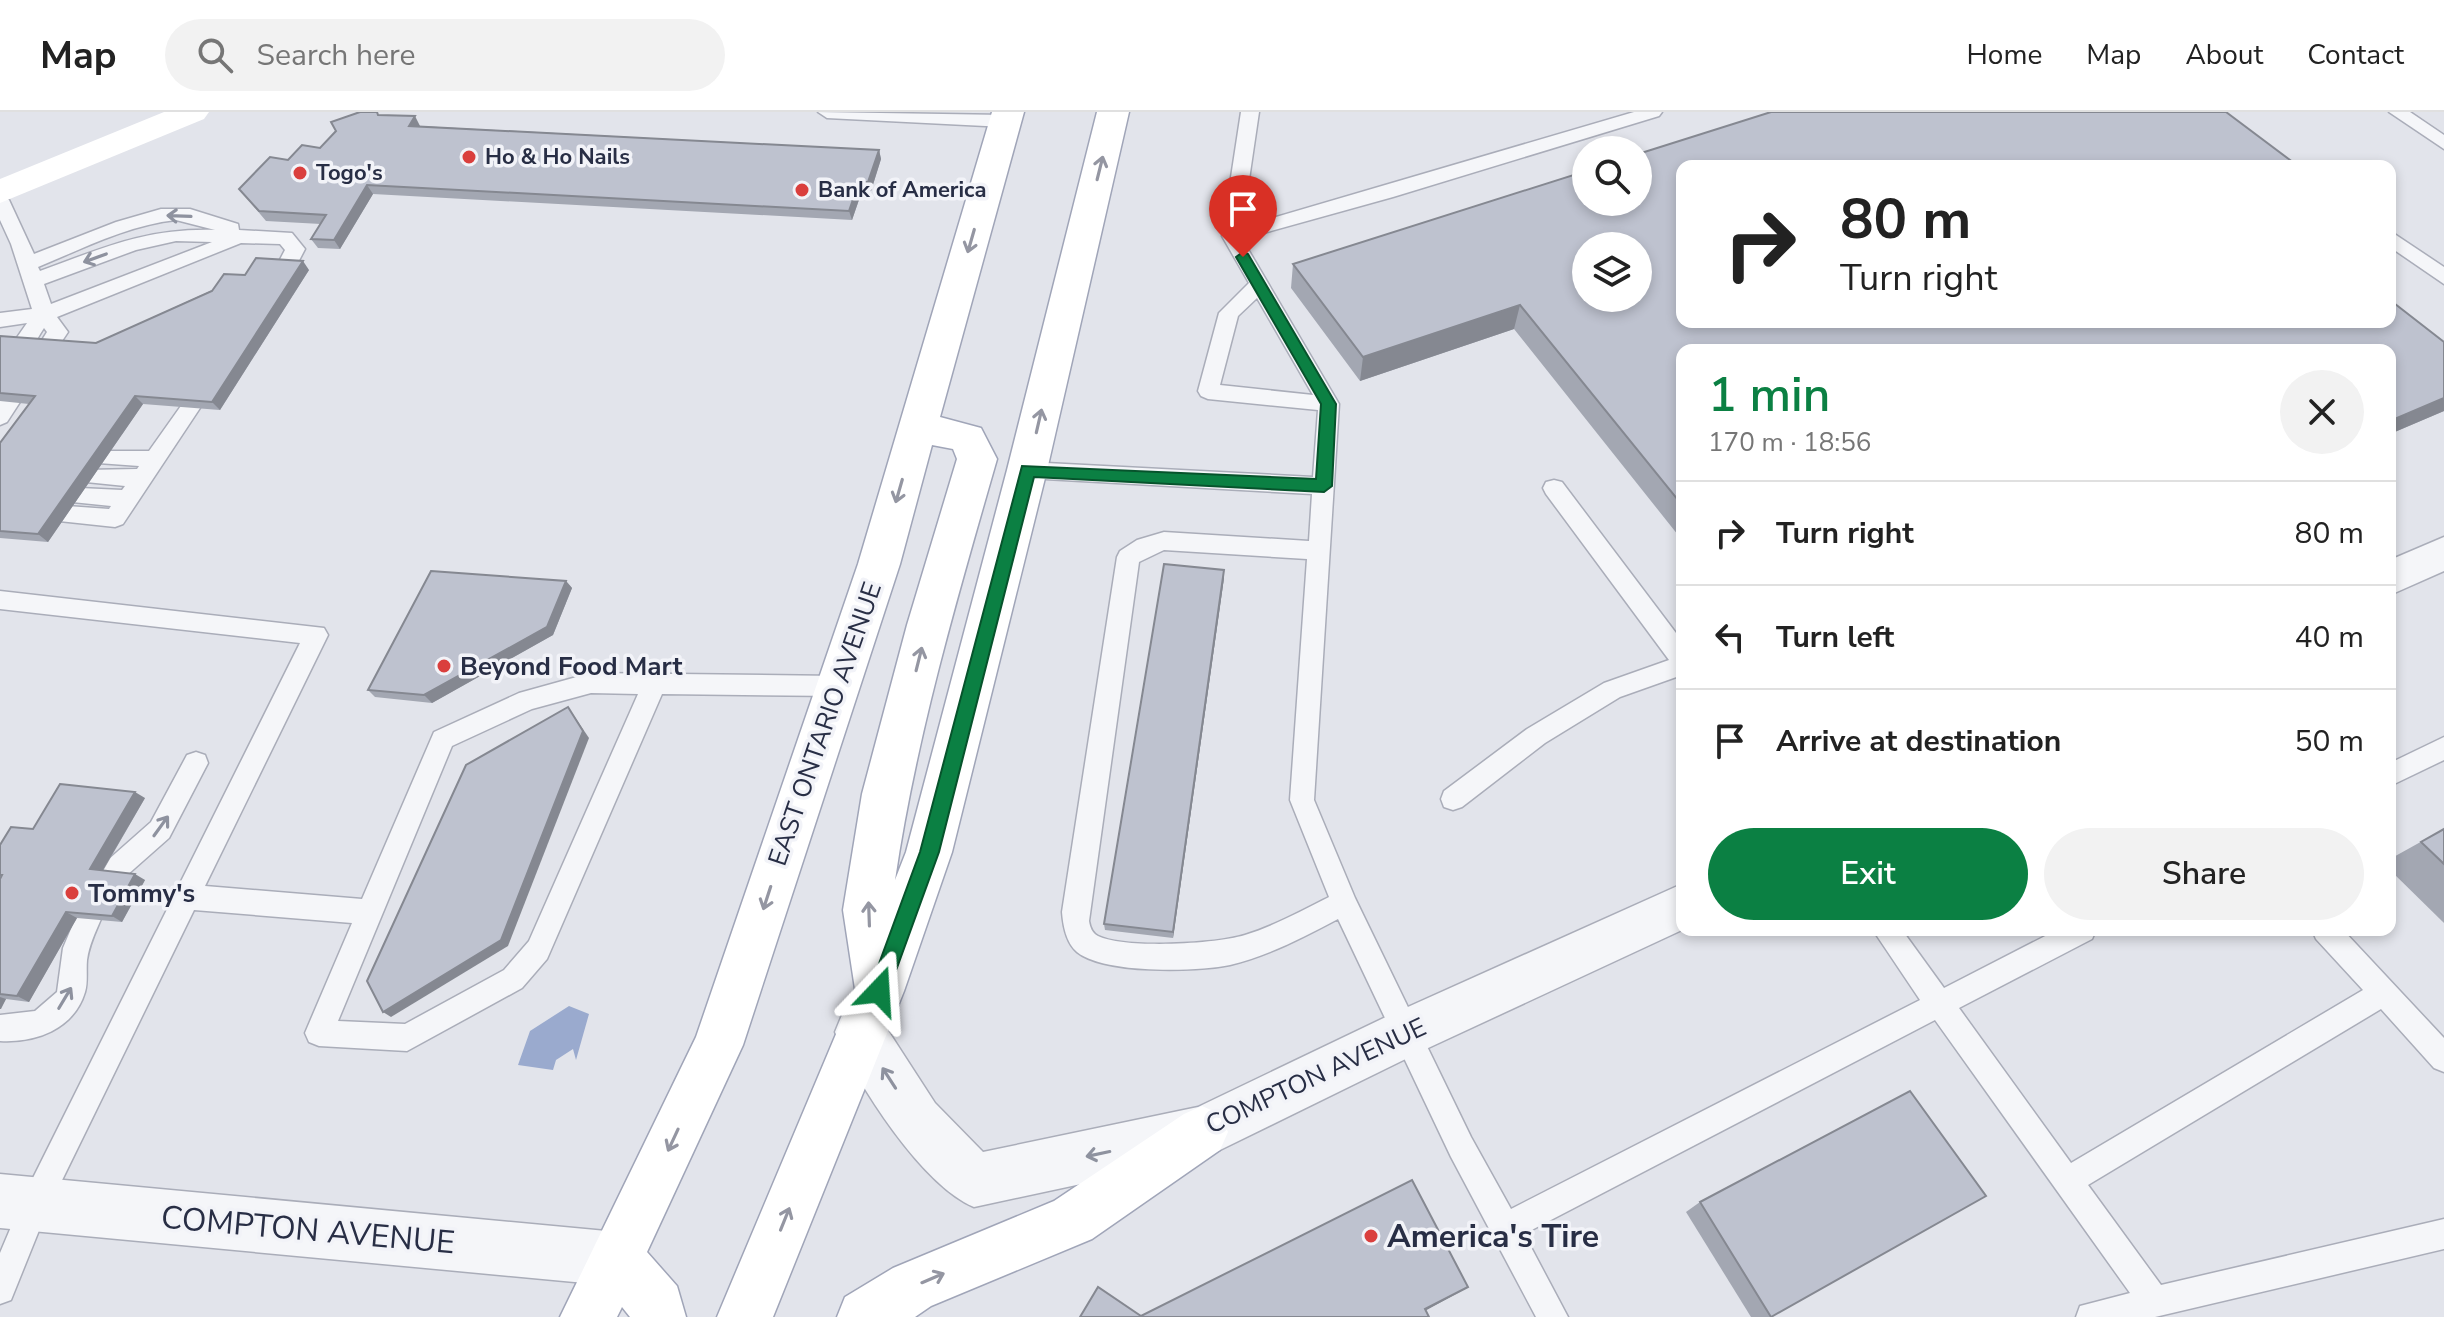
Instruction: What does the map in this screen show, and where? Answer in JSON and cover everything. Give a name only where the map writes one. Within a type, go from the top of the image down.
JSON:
[{"type":"main road","points":[[0,192],[193,112]]},
{"type":"main road","points":[[745,1317],[870,1012],[929,852],[1027,470],[1113,112]]},
{"type":"main road","name":"EAST ONTARIO AVENUE","points":[[588,1317],[718,1045],[879,564],[1007,116]]},
{"type":"main road","points":[[870,1012],[867,910],[885,794],[928,625],[977,459],[967,438],[918,427]]},
{"type":"main road","points":[[865,1317],[912,1287],[1073,1220],[1202,1132]]},
{"type":"main road","points":[[617,1259],[657,1306],[658,1317]]},
{"type":"street","points":[[2396,575],[2444,553]]},
{"type":"street","name":"COMPTON AVENUE","points":[[870,1012],[917,1121],[974,1180],[1202,1132],[1408,1032],[1676,909]]},
{"type":"street","name":"COMPTON AVENUE","points":[[18,1202],[617,1259]]},
{"type":"lane","points":[[827,112],[1007,116]]},
{"type":"lane","points":[[1250,112],[1231,236],[1329,404],[1302,800],[1344,903],[1461,1147],[1553,1317]]},
{"type":"lane","points":[[1231,236],[1653,112]]},
{"type":"lane","points":[[2398,112],[2444,143]]},
{"type":"lane","points":[[0,200],[36,289],[58,332],[47,348]]},
{"type":"lane","points":[[2,322],[36,289],[132,244],[176,235],[285,238],[295,249],[285,269]]},
{"type":"lane","points":[[36,289],[163,266],[254,235]]},
{"type":"lane","points":[[2396,241],[2444,277]]},
{"type":"lane","points":[[1259,285],[1229,313],[1208,391],[1329,404]]},
{"type":"lane","points":[[21,346],[36,289]]},
{"type":"lane","points":[[67,515],[115,518],[190,408]]},
{"type":"lane","points":[[106,457],[155,459]]},
{"type":"lane","points":[[1027,470],[1324,486]]},
{"type":"lane","points":[[94,476],[143,478]]},
{"type":"lane","points":[[1554,488],[1676,654]]},
{"type":"lane","points":[[80,496],[129,499]]},
{"type":"lane","points":[[1319,551],[1164,541],[1145,546],[1128,557],[1075,912],[1077,931],[1086,943],[1102,951],[1202,956],[1257,943],[1344,903]]},
{"type":"lane","points":[[0,600],[316,635],[188,897],[18,1202],[0,1289]]},
{"type":"lane","points":[[1453,799],[1536,736],[1612,690],[1676,664]]},
{"type":"lane","points":[[655,683],[538,950],[513,979],[407,1038],[319,1033],[443,739],[527,700],[591,683],[655,683],[838,686]]},
{"type":"lane","points":[[2396,772],[2444,748]]},
{"type":"lane","points":[[113,877],[117,868],[160,830],[196,763]]},
{"type":"lane","points":[[188,897],[370,912]]},
{"type":"lane","points":[[0,1028],[25,1029],[42,1023],[66,1002],[72,991],[77,946],[88,919]]},
{"type":"lane","points":[[1890,936],[2154,1301]]},
{"type":"lane","points":[[1505,1228],[2071,936]]},
{"type":"lane","points":[[2331,936],[2444,1058]]},
{"type":"lane","points":[[2068,1181],[2383,993]]},
{"type":"lane","points":[[2091,1317],[2444,1234]]},
{"type":"water","points":[[569,1006],[589,1014],[576,1060],[573,1049],[556,1060],[553,1070],[518,1065],[530,1031]]},
{"type":"building","points":[[360,112],[415,116],[409,126],[879,150],[868,182],[859,182],[849,211],[367,185],[334,240],[311,239],[326,215],[259,211],[239,189],[270,157],[288,160],[302,145],[320,148],[336,131],[331,122]]},
{"type":"building","points":[[1771,112],[2226,112],[2290,160],[1676,160],[1676,328],[2396,328],[2396,305],[2444,342],[2444,398],[2396,418],[2396,344],[1676,344],[1676,498],[1520,305],[1363,357],[1293,264],[1572,175],[1572,216],[1652,216],[1652,150]]},
{"type":"building","points":[[256,258],[303,261],[212,402],[135,396],[38,534],[0,531],[0,443],[35,396],[0,393],[0,336],[96,343],[212,291],[224,274],[245,275]]},
{"type":"building","points":[[1164,564],[1224,570],[1173,932],[1104,924]]},
{"type":"building","name":"Beyond Food Mart","points":[[431,571],[566,581],[547,627],[424,695],[368,690]]},
{"type":"building","points":[[568,707],[583,731],[501,940],[383,1012],[367,981],[466,765]]},
{"type":"building","name":"Tommy's","points":[[60,784],[135,792],[90,869],[135,874],[112,916],[66,912],[17,996],[0,994],[0,845],[11,827],[33,829]]},
{"type":"building","points":[[2444,829],[2444,864],[2421,842]]},
{"type":"building","points":[[1910,1091],[1986,1196],[1771,1317],[1700,1202]]},
{"type":"building","name":"America's Tire","points":[[1412,1180],[1468,1287],[1425,1309],[1429,1317],[1080,1317],[1098,1287],[1141,1316]]},
{"type":"place","name":"Ho & Ho Nails","points":[[469,157]]},
{"type":"place","name":"Togo's","points":[[300,173]]},
{"type":"place","name":"Bank of America","points":[[802,190]]},
{"type":"place","name":"Beyond Food Mart","points":[[444,666]]},
{"type":"place","name":"Tommy's","points":[[72,893]]},
{"type":"place","name":"America's Tire","points":[[1371,1236]]},
{"type":"route","points":[[879,991],[929,852],[1027,470],[1324,486],[1329,404],[1243,257]]}]
